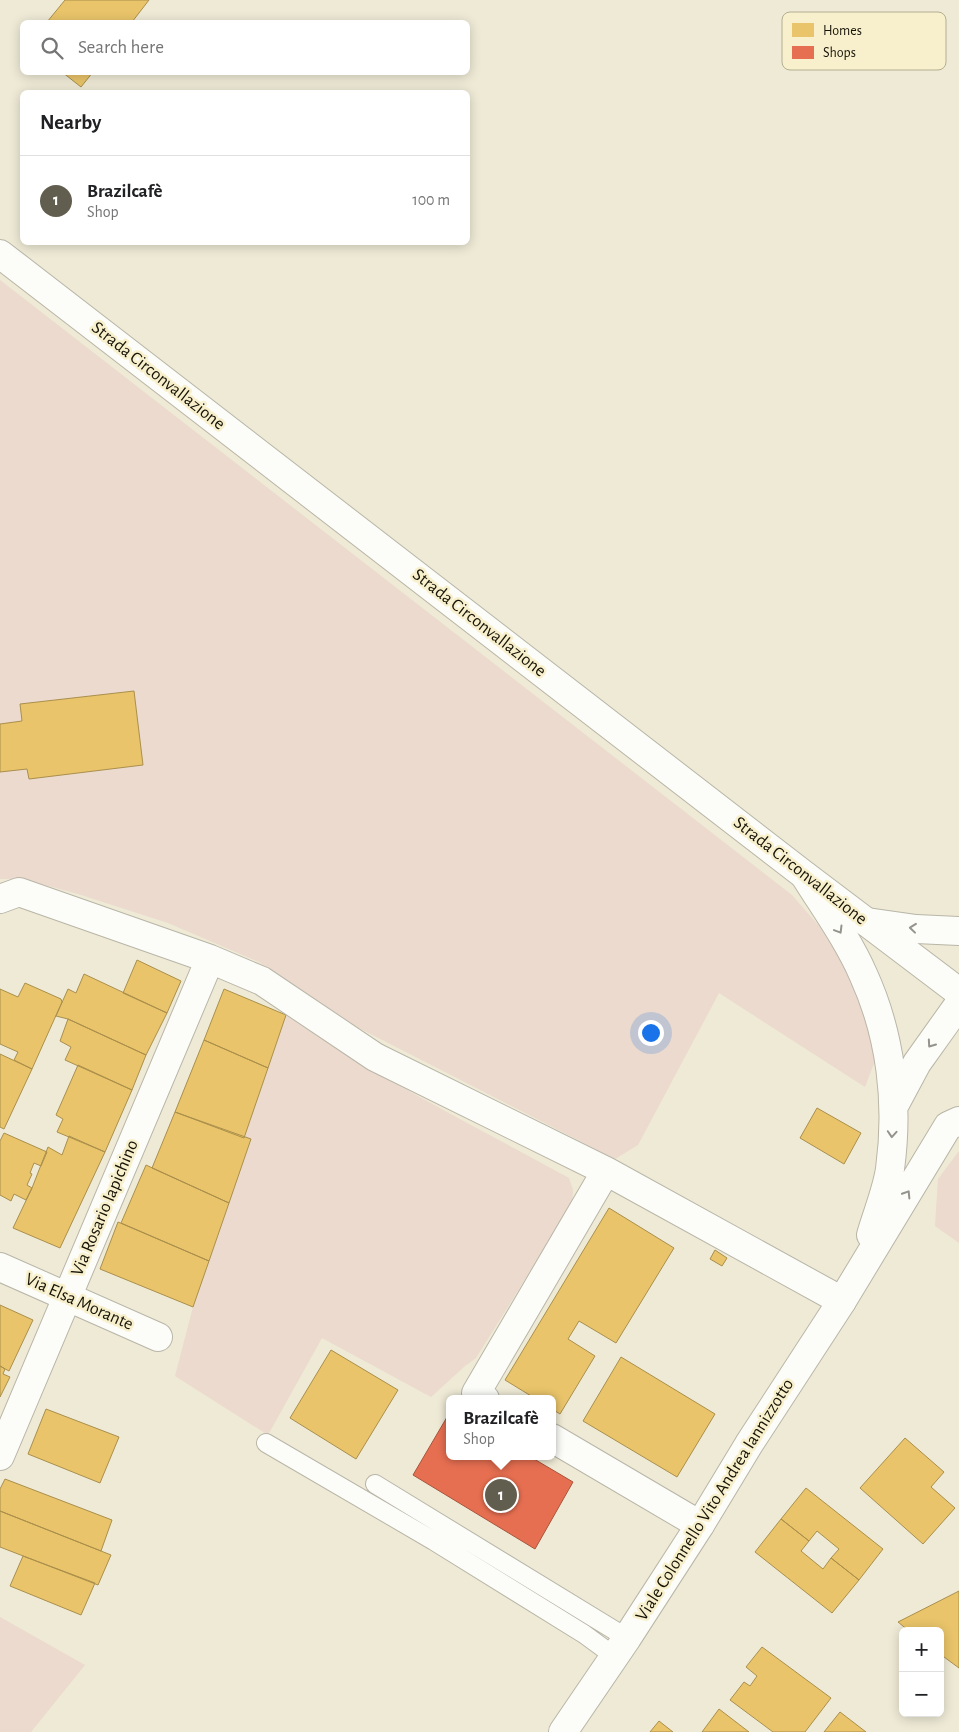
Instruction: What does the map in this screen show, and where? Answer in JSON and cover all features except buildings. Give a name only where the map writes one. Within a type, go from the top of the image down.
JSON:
[{"type":"street","name":"Strada Circonvallazione","points":[[0,254],[959,992]]},
{"type":"street","points":[[804,874],[864,975],[882,1027],[890,1062],[894,1106],[890,1170],[863,1265]]},
{"type":"street","points":[[0,899],[19,892],[210,959],[262,981],[375,1057],[606,1171],[842,1301]]},
{"type":"street","points":[[866,922],[916,929],[959,931]]},
{"type":"street","name":"Via Rosario Iapichino","points":[[0,1456],[210,959]]},
{"type":"street","points":[[894,1106],[917,1063],[959,1004]]},
{"type":"street","points":[[863,1265],[955,1118]]},
{"type":"street","points":[[478,1395],[476,1394],[606,1171]]},
{"type":"street","name":"Viale Colonnello Vito Andrea Iannizzotto","points":[[563,1732],[700,1525],[749,1444],[842,1301],[863,1265]]},
{"type":"street","name":"Via Elsa Morante","points":[[0,1267],[158,1337]]},
{"type":"street","points":[[556,1440],[700,1525]]},
{"type":"lane","points":[[266,1443],[450,1551],[584,1634],[620,1647]]},
{"type":"lane","points":[[375,1484],[620,1647]]},
{"type":"shaded area","points":[[0,280],[792,895],[819,926],[847,970],[867,1014],[876,1058],[865,1087],[719,993],[638,1145],[615,1159],[353,1025],[259,962],[168,923],[78,894],[23,879],[0,879]]},
{"type":"shaded area","points":[[286,1015],[390,1080],[569,1178],[573,1190],[572,1204],[476,1358],[431,1397],[322,1338],[268,1435],[175,1376],[193,1307],[251,1140],[244,1138]]},
{"type":"shaded area","points":[[959,1151],[959,1243],[935,1226],[938,1179]]},
{"type":"shaded area","points":[[0,1617],[85,1665],[31,1732],[0,1732]]},
{"type":"place","name":"Brazilcafè","points":[[501,1495]]}]
